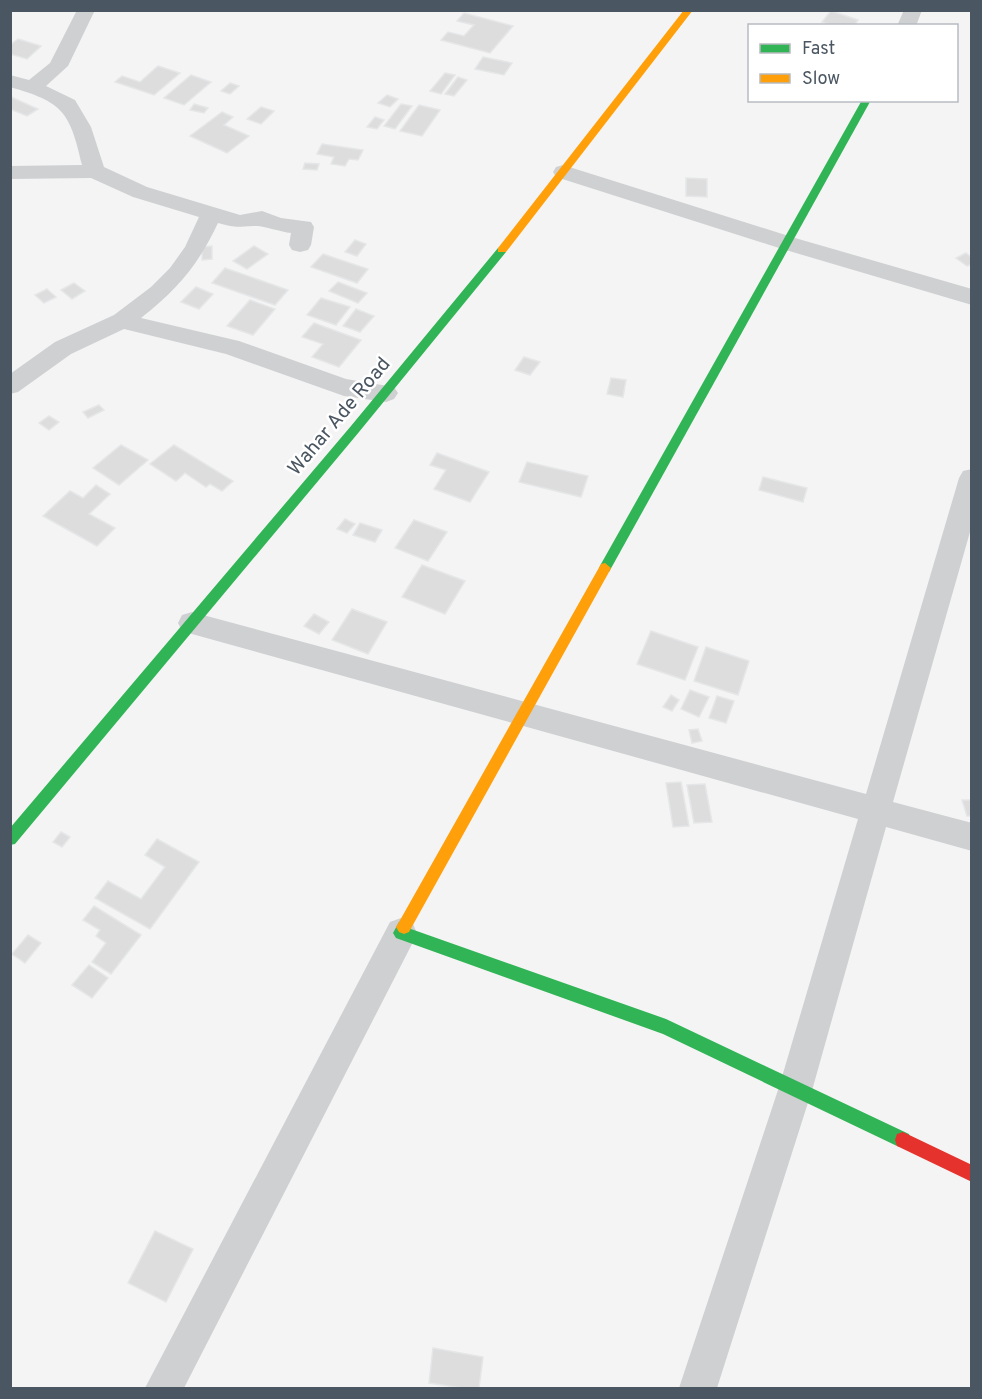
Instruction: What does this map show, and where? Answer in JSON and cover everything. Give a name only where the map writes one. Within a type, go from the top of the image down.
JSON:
[{"type":"street","points":[[32,88],[58,66],[86,10]]},
{"type":"street","name":"Wahar Ade Road","points":[[10,839],[386,393],[689,10]]},
{"type":"street","points":[[907,24],[913,10]]},
{"type":"street","points":[[10,81],[26,84],[67,102],[84,136],[94,171]]},
{"type":"street","points":[[164,1389],[401,933],[866,102]]},
{"type":"street","points":[[10,173],[94,171],[140,192],[239,222],[262,218],[277,225],[303,227],[300,245]]},
{"type":"street","points":[[563,172],[787,243],[972,297]]},
{"type":"street","points":[[10,386],[63,348],[122,321],[159,292],[178,273],[195,249],[212,213]]},
{"type":"street","points":[[122,321],[231,347],[344,387],[386,393]]},
{"type":"street","points":[[698,1389],[796,1087],[972,478]]},
{"type":"street","points":[[192,623],[972,837]]},
{"type":"street","points":[[401,933],[666,1027],[796,1087],[972,1174]]},
{"type":"building","points":[[831,11],[858,20],[855,24],[822,22]]},
{"type":"building","points":[[464,13],[513,26],[490,53],[441,40],[448,32],[464,36],[474,25],[457,21]]},
{"type":"building","points":[[18,39],[41,46],[27,59],[10,54],[10,45]]},
{"type":"building","points":[[483,57],[512,63],[504,75],[475,69]]},
{"type":"building","points":[[158,66],[180,73],[154,95],[115,82],[122,76],[140,82]]},
{"type":"building","points":[[445,73],[455,75],[441,94],[430,91]]},
{"type":"building","points":[[191,75],[211,82],[184,105],[164,98]]},
{"type":"building","points":[[458,77],[467,80],[454,96],[445,94]]},
{"type":"building","points":[[230,83],[239,86],[230,94],[221,91]]},
{"type":"building","points":[[387,95],[398,99],[390,107],[378,103]]},
{"type":"building","points":[[10,98],[38,109],[27,116],[10,109]]},
{"type":"building","points":[[194,104],[208,108],[204,113],[190,110]]},
{"type":"building","points":[[401,104],[412,106],[395,129],[384,126]]},
{"type":"building","points":[[419,105],[440,110],[422,136],[400,131]]},
{"type":"building","points":[[261,107],[274,111],[261,124],[247,119]]},
{"type":"building","points":[[222,112],[233,117],[224,125],[249,136],[227,153],[190,136]]},
{"type":"building","points":[[375,117],[384,120],[377,129],[367,127]]},
{"type":"building","points":[[322,144],[363,150],[358,160],[349,159],[345,166],[331,164],[334,157],[317,154]]},
{"type":"building","points":[[305,163],[319,164],[317,170],[303,169]]},
{"type":"building","points":[[686,178],[707,179],[707,197],[686,196]]},
{"type":"building","points":[[355,240],[366,244],[357,256],[345,252]]},
{"type":"building","points":[[212,246],[212,259],[202,260],[202,247]]},
{"type":"building","points":[[254,246],[268,254],[247,269],[233,261]]},
{"type":"building","points":[[966,253],[972,258],[972,264],[967,266],[956,258]]},
{"type":"building","points":[[323,254],[368,269],[357,283],[311,267]]},
{"type":"building","points":[[225,268],[288,290],[275,305],[212,283]]},
{"type":"building","points":[[338,282],[367,293],[358,303],[329,291]]},
{"type":"building","points":[[74,283],[85,291],[72,299],[61,290]]},
{"type":"building","points":[[196,287],[213,294],[199,309],[181,302]]},
{"type":"building","points":[[47,289],[56,297],[44,303],[35,295]]},
{"type":"building","points":[[321,298],[350,307],[336,325],[307,315]]},
{"type":"building","points":[[250,300],[275,309],[253,335],[227,326]]},
{"type":"building","points":[[356,309],[374,316],[360,332],[343,326]]},
{"type":"building","points":[[314,323],[361,340],[339,367],[312,357],[323,344],[302,337]]},
{"type":"building","points":[[524,357],[540,362],[530,375],[515,370]]},
{"type":"building","points":[[611,378],[626,380],[623,397],[607,394]]},
{"type":"building","points":[[99,405],[104,410],[88,418],[83,412]]},
{"type":"building","points":[[49,416],[59,422],[49,430],[39,423]]},
{"type":"building","points":[[121,445],[148,460],[119,485],[93,468]]},
{"type":"building","points":[[174,445],[233,481],[222,491],[210,484],[206,487],[185,473],[176,481],[150,464]]},
{"type":"building","points":[[437,453],[489,472],[470,502],[434,489],[446,470],[430,465]]},
{"type":"building","points":[[527,462],[588,476],[581,497],[519,482]]},
{"type":"building","points":[[763,477],[807,488],[803,502],[759,490]]},
{"type":"building","points":[[96,485],[110,494],[89,514],[115,528],[97,546],[43,516],[70,491],[83,498]]},
{"type":"building","points":[[345,519],[355,524],[347,533],[337,529]]},
{"type":"building","points":[[414,520],[447,532],[428,561],[395,548]]},
{"type":"building","points":[[360,523],[382,530],[375,542],[353,535]]},
{"type":"building","points":[[422,565],[465,581],[445,614],[402,597]]},
{"type":"building","points":[[352,609],[387,622],[368,654],[332,640]]},
{"type":"building","points":[[314,614],[329,622],[319,634],[304,626]]},
{"type":"building","points":[[651,631],[698,647],[685,680],[637,664]]},
{"type":"building","points":[[706,647],[749,661],[738,695],[694,681]]},
{"type":"building","points":[[690,690],[709,697],[699,717],[681,709]]},
{"type":"building","points":[[671,695],[679,700],[672,711],[663,707]]},
{"type":"building","points":[[717,696],[734,701],[726,723],[709,718]]},
{"type":"building","points":[[698,729],[702,741],[692,743],[689,730]]},
{"type":"building","points":[[681,782],[689,826],[673,827],[666,783]]},
{"type":"building","points":[[705,784],[712,822],[694,823],[687,785]]},
{"type":"building","points":[[962,800],[972,800],[972,816],[967,816]]},
{"type":"building","points":[[61,832],[70,837],[62,847],[53,842]]},
{"type":"building","points":[[157,839],[199,862],[150,929],[95,898],[108,881],[141,899],[165,867],[145,855]]},
{"type":"building","points":[[94,906],[141,935],[111,974],[92,962],[106,943],[96,936],[100,930],[83,920]]},
{"type":"building","points":[[28,935],[41,943],[25,963],[12,954]]},
{"type":"building","points":[[89,965],[108,978],[92,998],[72,985]]},
{"type":"building","points":[[155,1231],[193,1249],[166,1302],[128,1283]]},
{"type":"building","points":[[433,1348],[483,1357],[479,1388],[429,1383]]},
{"type":"traffic: fast","points":[[605,568],[866,102]]},
{"type":"traffic: fast","points":[[10,839],[355,429],[502,250]]},
{"type":"traffic: fast","points":[[404,927],[401,933],[666,1027],[903,1140]]},
{"type":"traffic: slow","points":[[502,250],[689,10]]},
{"type":"traffic: slow","points":[[404,927],[605,568]]},
{"type":"traffic: jam","points":[[903,1140],[972,1174]]}]
